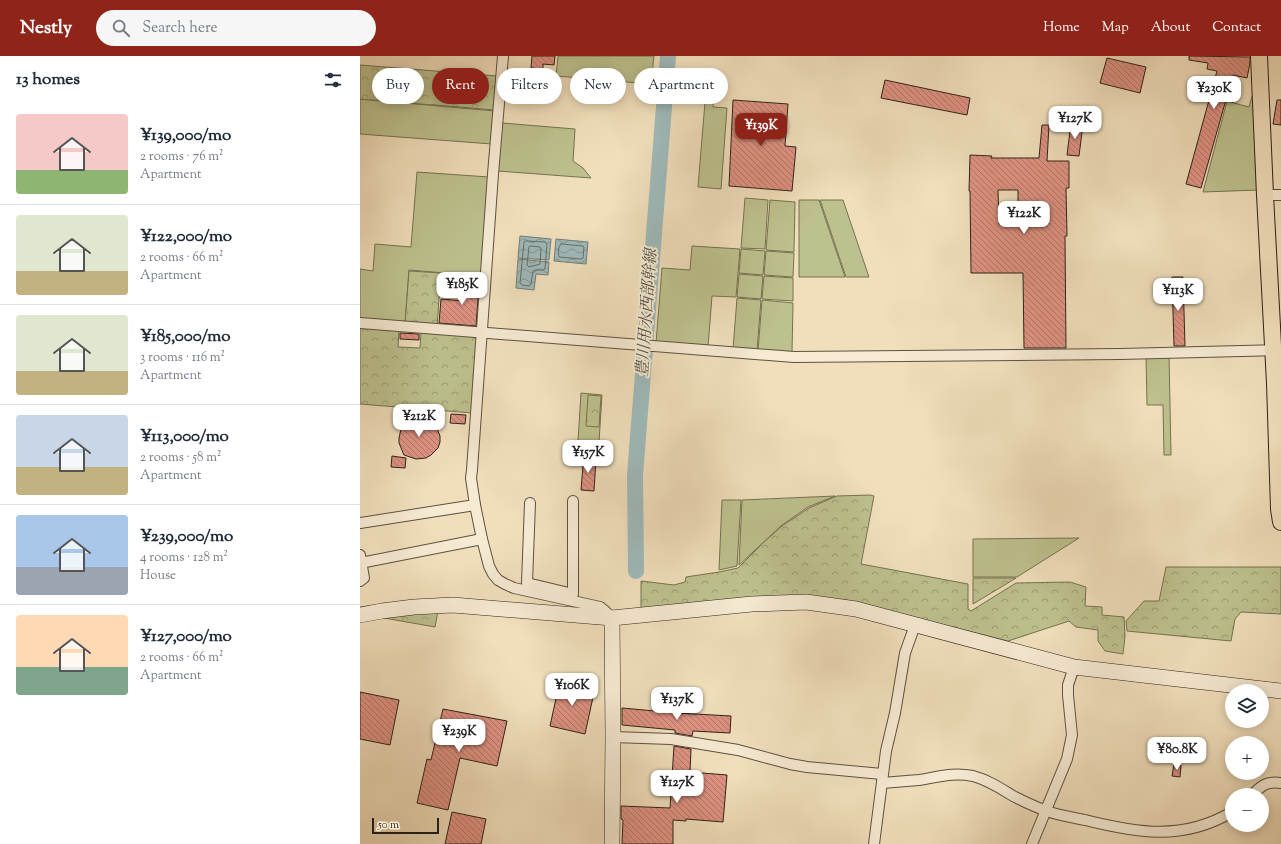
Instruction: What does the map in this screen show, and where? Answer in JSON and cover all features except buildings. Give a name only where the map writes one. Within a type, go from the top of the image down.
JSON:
[{"type":"main road","points":[[1259,56],[1265,195],[1277,350],[1279,510],[1281,522]]},
{"type":"street","points":[[503,56],[472,478],[475,505],[489,566],[493,574],[505,584],[523,590],[600,607],[612,618],[614,737],[612,844]]},
{"type":"street","points":[[1265,195],[1281,195]]},
{"type":"street","points":[[360,323],[794,357],[1120,354],[1277,350]]},
{"type":"street","points":[[530,503],[527,584],[573,594],[573,501]]},
{"type":"street","points":[[360,524],[475,505]]},
{"type":"street","points":[[360,581],[364,578],[361,560],[482,539]]},
{"type":"street","points":[[360,615],[414,607],[453,606],[612,618],[752,604],[806,602],[856,610],[1074,667],[1281,691]]},
{"type":"street","points":[[874,844],[886,751],[895,714],[905,653],[915,625]]},
{"type":"street","points":[[1032,844],[1067,759],[1070,748],[1072,728],[1068,685],[1074,667]]},
{"type":"street","points":[[614,737],[671,739],[738,750],[790,764],[882,778],[919,780],[952,774],[972,776],[984,779],[1045,811],[1098,824],[1144,832],[1158,833],[1183,830],[1216,820],[1225,816]]},
{"type":"street","points":[[1259,788],[1268,783],[1281,783]]},
{"type":"green space","points":[[558,56],[654,56],[653,68],[634,68],[634,83],[626,82],[626,68],[570,68],[570,77],[562,77],[562,68],[557,68]]},
{"type":"green space","points":[[360,65],[398,68],[372,68],[372,100],[360,99]]},
{"type":"green space","points":[[424,70],[432,71],[432,104],[489,104],[489,75],[497,76],[495,110],[421,104],[424,104]]},
{"type":"green space","points":[[1255,86],[1259,190],[1203,192],[1227,101],[1249,107]]},
{"type":"green space","points":[[360,99],[372,100],[372,104],[416,104],[495,111],[492,144],[360,134]]},
{"type":"green space","points":[[705,104],[713,104],[713,107],[727,108],[721,189],[698,187]]},
{"type":"green space","points":[[502,123],[575,129],[573,161],[583,168],[591,178],[498,171]]},
{"type":"green space","points":[[417,172],[489,177],[482,276],[409,270],[405,324],[360,320],[360,269],[373,271],[375,244],[411,247]]},
{"type":"green space","points":[[745,198],[768,200],[765,249],[741,248]]},
{"type":"green space","points":[[770,200],[795,202],[794,252],[766,250]]},
{"type":"green space","points":[[799,200],[819,200],[845,277],[799,277]]},
{"type":"green space","points":[[820,200],[843,200],[869,277],[846,277]]},
{"type":"green space","points":[[692,246],[740,249],[736,297],[712,296],[708,347],[656,343],[662,268],[690,270]]},
{"type":"green space","points":[[741,249],[765,251],[763,275],[739,273]]},
{"type":"green space","points":[[766,251],[794,253],[793,277],[764,275]]},
{"type":"green space","points":[[409,271],[441,273],[437,326],[405,324]]},
{"type":"green space","points":[[739,274],[763,276],[761,299],[737,297]]},
{"type":"green space","points":[[764,276],[793,278],[793,301],[762,299]]},
{"type":"green space","points":[[737,298],[761,300],[757,350],[733,349]]},
{"type":"green space","points":[[762,300],[793,303],[792,353],[758,351]]},
{"type":"green space","points":[[360,327],[399,330],[398,347],[420,348],[421,331],[477,336],[472,413],[360,404]]},
{"type":"green space","points":[[1146,355],[1169,355],[1171,455],[1164,455],[1163,405],[1147,405]]},
{"type":"green space","points":[[581,393],[602,395],[599,442],[578,441]]},
{"type":"green space","points":[[588,395],[601,396],[599,427],[586,426]]},
{"type":"green space","points":[[835,496],[808,507],[782,525],[739,565],[742,500]]},
{"type":"green space","points":[[837,496],[874,496],[861,564],[968,584],[968,609],[971,611],[1016,583],[1070,582],[1086,587],[1085,606],[1102,607],[1102,615],[1124,617],[1125,636],[1123,654],[1105,651],[1098,641],[1098,630],[1076,627],[1069,621],[1008,641],[854,602],[641,609],[641,581],[674,585],[685,582],[686,577],[738,568],[782,526],[809,508]]},
{"type":"green space","points":[[722,500],[741,500],[737,566],[719,570]]},
{"type":"green space","points":[[1079,538],[1017,577],[973,577],[973,539]]},
{"type":"green space","points":[[1166,567],[1281,567],[1281,614],[1241,612],[1235,619],[1231,641],[1127,631],[1126,621],[1144,601],[1159,601]]},
{"type":"green space","points":[[973,578],[1016,578],[973,604]]},
{"type":"green space","points":[[438,611],[435,627],[384,618]]},
{"type":"water","points":[[520,236],[551,239],[549,260],[518,258]]},
{"type":"water","points":[[556,239],[588,242],[586,264],[554,261]]},
{"type":"water","points":[[518,259],[549,262],[548,275],[536,274],[534,290],[516,288]]},
{"type":"waterway","name":"豊川用水西部幹線","points":[[636,571],[635,475],[668,56]]}]
